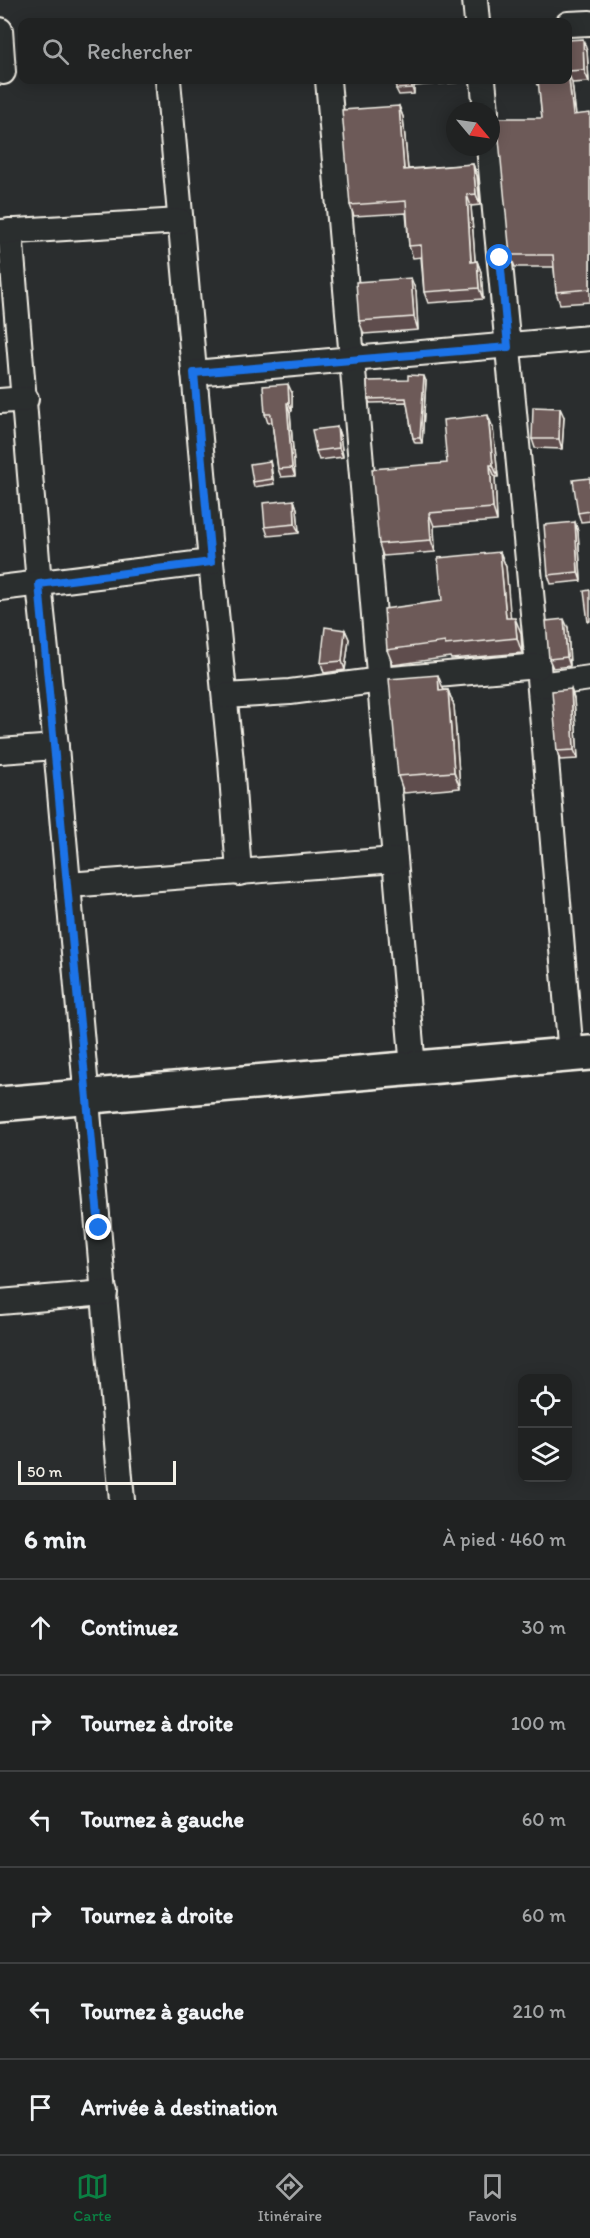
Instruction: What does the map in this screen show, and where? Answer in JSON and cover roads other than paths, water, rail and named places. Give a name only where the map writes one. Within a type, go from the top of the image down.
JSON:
[{"type":"main road","points":[[0,1104],[580,1054]]},
{"type":"street","points":[[475,0],[477,18]]},
{"type":"street","points":[[572,24],[590,22]]},
{"type":"street","points":[[0,30],[9,72]]},
{"type":"street","points":[[168,84],[225,696],[239,873]]},
{"type":"street","points":[[328,84],[354,360],[413,1068]]},
{"type":"street","points":[[483,84],[485,102]]},
{"type":"street","points":[[490,156],[539,675],[580,1054]]},
{"type":"street","points":[[122,1500],[56,747],[39,584],[26,399],[5,232],[180,221]]},
{"type":"street","points":[[194,373],[590,338]]},
{"type":"street","points":[[0,401],[26,399]]},
{"type":"street","points":[[0,588],[211,562]]},
{"type":"street","points":[[225,696],[290,692],[381,680],[539,675],[590,678]]},
{"type":"street","points":[[0,751],[56,747]]},
{"type":"street","points":[[68,885],[395,860]]},
{"type":"street","points":[[0,1302],[105,1293]]}]
